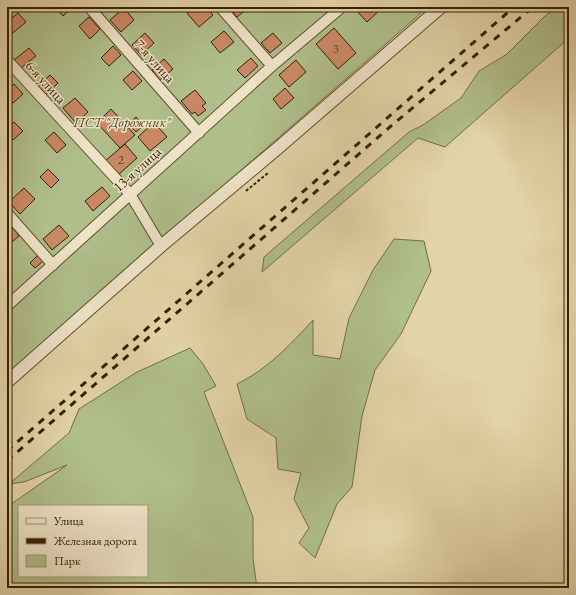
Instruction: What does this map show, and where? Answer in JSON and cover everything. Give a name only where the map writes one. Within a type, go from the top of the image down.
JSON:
[{"type":"street","name":"7-я улица","points":[[89,7],[199,133]]},
{"type":"street","points":[[220,7],[272,66]]},
{"type":"street","name":"13-я улица","points":[[7,306],[272,66],[342,7]]},
{"type":"street","points":[[7,382],[161,246],[278,148],[441,7]]},
{"type":"street","name":"6-я улица","points":[[7,60],[130,194],[161,246]]},
{"type":"street","points":[[7,213],[53,265]]},
{"type":"green space","name":"ПСТ \"Дорожник\"","points":[[7,7],[428,7],[7,375]]},
{"type":"green space","points":[[558,7],[569,7],[569,38],[445,147],[418,138],[262,272],[264,257],[409,132],[423,125],[461,98],[479,71],[507,54],[545,16]]},
{"type":"green space","points":[[394,239],[424,241],[431,271],[401,334],[375,370],[362,416],[352,487],[337,504],[315,558],[299,543],[309,528],[294,499],[301,473],[278,469],[276,438],[247,419],[237,384],[269,364],[313,320],[313,355],[340,359],[349,318],[373,270]]},
{"type":"green space","points":[[190,348],[203,364],[216,386],[204,392],[253,517],[253,559],[257,588],[7,588],[7,507],[67,465],[24,482],[9,484],[69,433],[79,409],[137,372]]},
{"type":"building","points":[[55,7],[73,7],[63,16]]},
{"type":"building","points":[[194,7],[206,7],[213,15],[199,27],[187,13]]},
{"type":"building","points":[[229,7],[249,7],[237,17]]},
{"type":"building","points":[[357,7],[383,7],[367,22],[355,9]]},
{"type":"building","points":[[124,8],[134,20],[121,32],[110,20]]},
{"type":"building","points":[[18,13],[26,22],[9,36],[7,34],[7,22]]},
{"type":"building","points":[[89,17],[100,29],[90,39],[79,26]]},
{"type":"building","points":[[334,28],[356,53],[338,69],[316,44]]},
{"type":"building","points":[[224,31],[234,42],[220,53],[211,42]]},
{"type":"building","points":[[145,33],[154,43],[141,55],[132,45]]},
{"type":"building","points":[[273,33],[282,43],[270,53],[261,43]]},
{"type":"building","points":[[113,46],[121,55],[109,66],[101,58]]},
{"type":"building","points":[[29,48],[36,56],[21,68],[14,60]]},
{"type":"building","points":[[251,58],[258,66],[245,78],[237,70]]},
{"type":"building","points":[[164,59],[173,69],[160,80],[152,70]]},
{"type":"building","points":[[296,60],[306,72],[289,87],[279,75]]},
{"type":"building","points":[[133,71],[142,81],[132,90],[123,80]]},
{"type":"building","points":[[50,75],[58,83],[46,95],[38,86]]},
{"type":"building","points":[[14,84],[23,94],[13,103],[7,96],[7,91]]},
{"type":"building","points":[[285,88],[294,98],[281,109],[273,99]]},
{"type":"building","points":[[195,90],[206,103],[202,106],[206,110],[198,116],[195,112],[192,114],[181,101]]},
{"type":"building","points":[[75,98],[88,112],[76,123],[63,108]]},
{"type":"building","points":[[111,109],[135,135],[120,148],[97,123]]},
{"type":"building","points":[[136,117],[144,125],[136,132],[128,124]]},
{"type":"building","points":[[14,122],[23,131],[13,140],[7,133],[7,128]]},
{"type":"building","points":[[154,122],[167,137],[150,151],[138,137]]},
{"type":"building","points":[[54,132],[66,145],[57,153],[45,140]]},
{"type":"building","points":[[125,144],[137,158],[117,176],[104,162]]},
{"type":"building","points":[[48,169],[59,180],[51,188],[40,177]]},
{"type":"building","points":[[102,187],[110,196],[93,211],[85,201]]},
{"type":"building","points":[[24,188],[35,199],[20,214],[9,202]]},
{"type":"building","points":[[59,225],[69,236],[52,250],[43,239]]},
{"type":"building","points":[[13,228],[19,236],[7,246],[7,232]]},
{"type":"building","points":[[38,255],[43,261],[35,268],[30,263]]},
{"type":"railway","points":[[7,451],[514,7]]},
{"type":"railway","points":[[7,461],[391,126],[533,7]]}]
